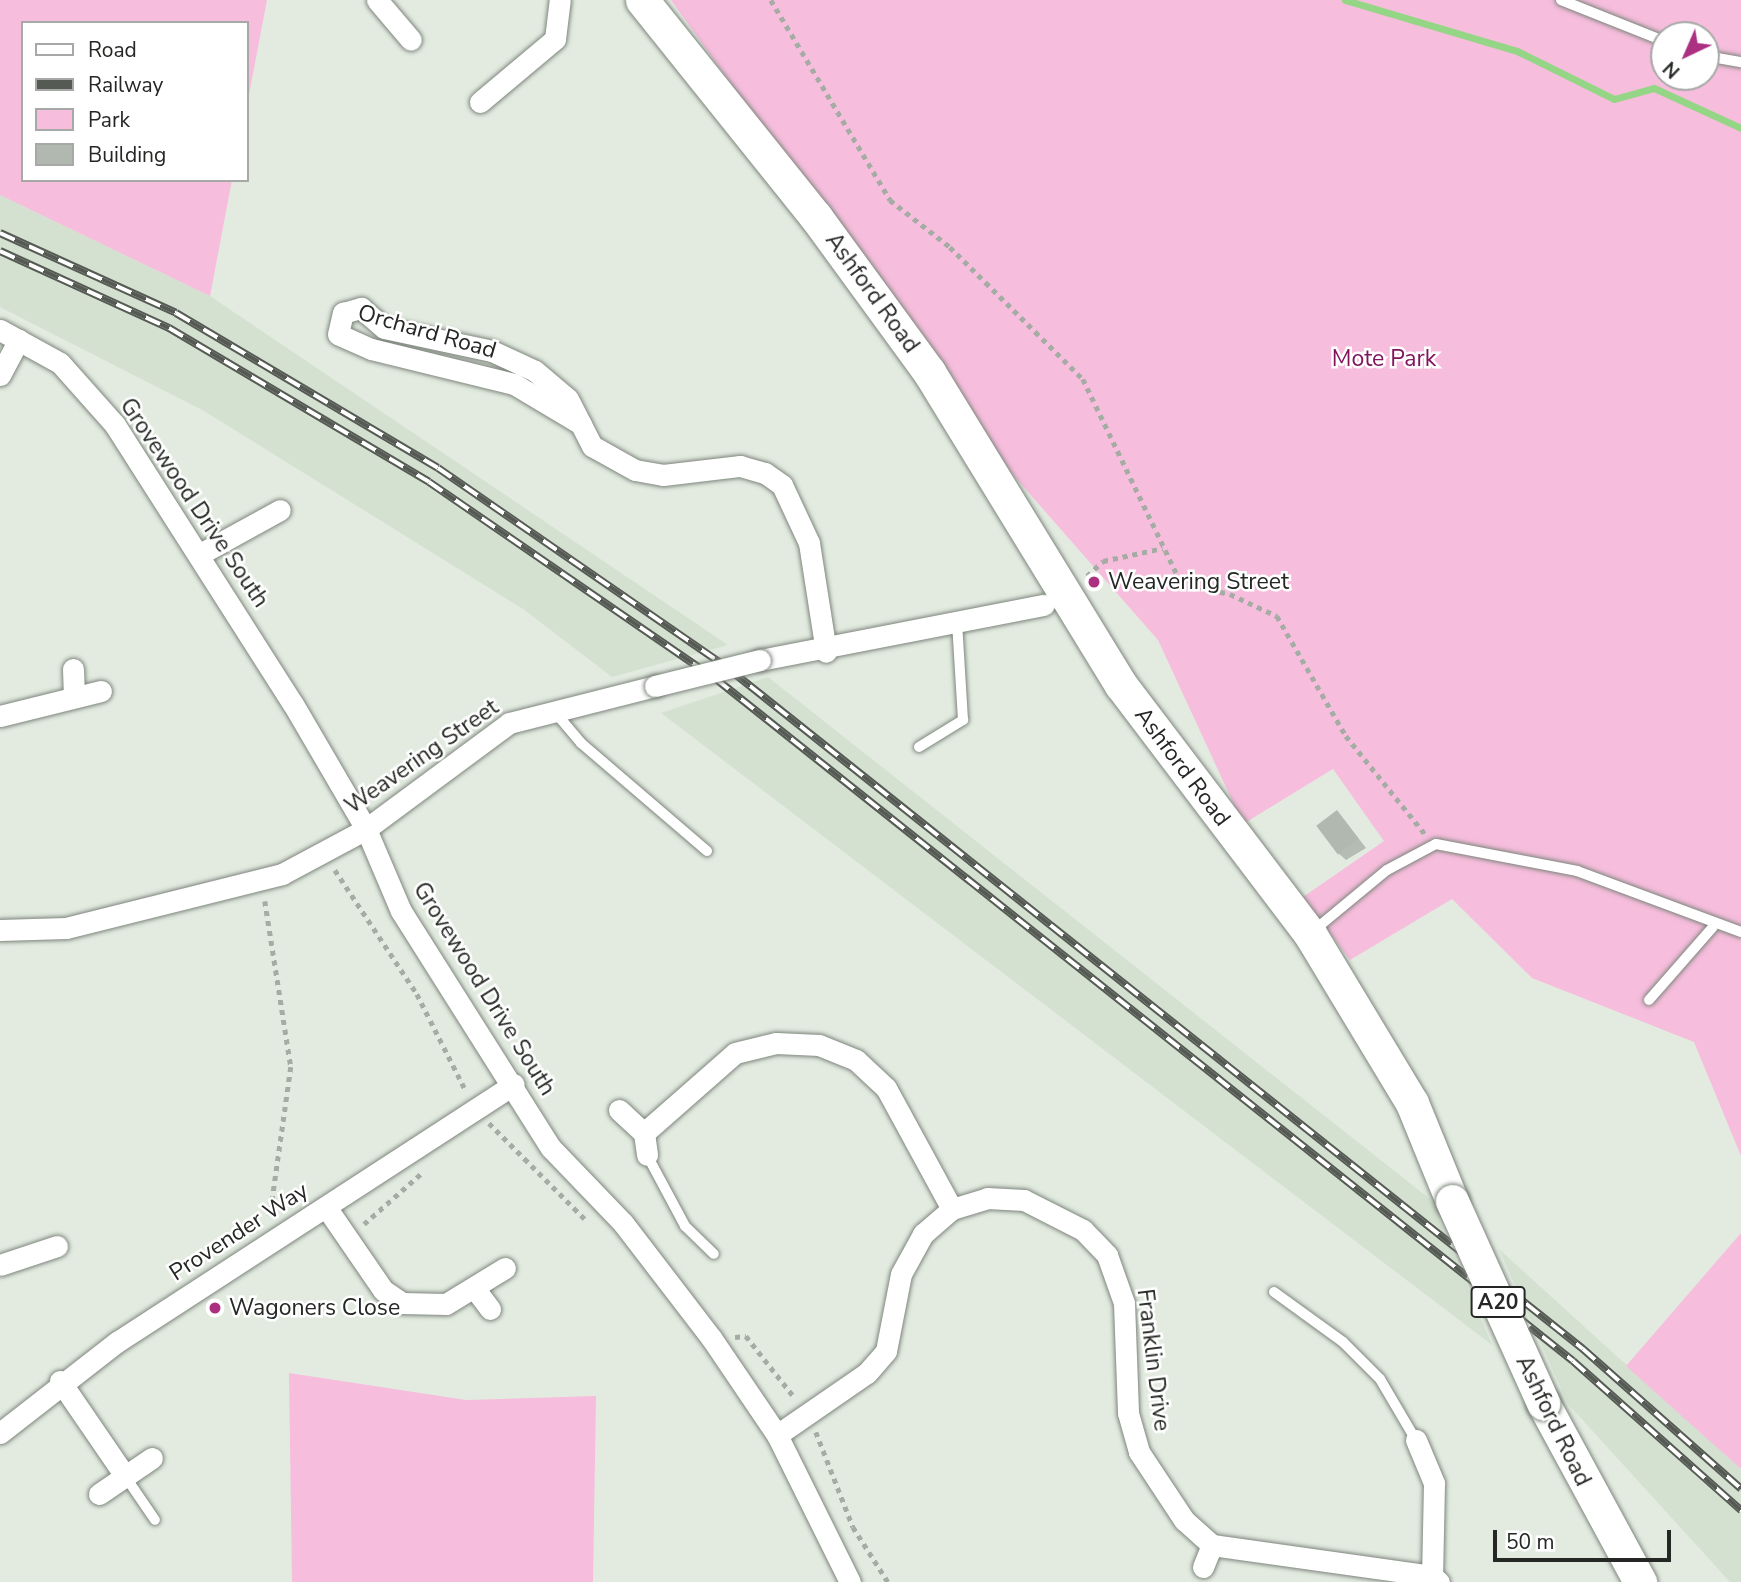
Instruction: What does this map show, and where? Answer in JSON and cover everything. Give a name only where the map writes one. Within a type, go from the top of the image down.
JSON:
[{"type":"main road","name":"Ashford Road","points":[[642,0],[816,217],[929,372],[1054,570],[1121,685],[1310,934],[1412,1103],[1452,1201],[1543,1403],[1640,1582]]},
{"type":"street","points":[[377,0],[411,40]]},
{"type":"street","points":[[480,102],[555,39],[561,0]]},
{"type":"street","name":"Orchard Road","points":[[360,308],[384,328],[492,351],[534,371],[568,399],[581,424],[514,384],[372,349],[338,334],[343,313],[360,308]]},
{"type":"street","points":[[0,375],[9,335]]},
{"type":"street","name":"Grovewood Drive South","points":[[9,335],[60,363],[115,425],[200,554],[366,829],[401,911],[514,1084],[551,1148],[623,1223],[712,1339],[777,1435],[850,1582]]},
{"type":"street","points":[[581,424],[592,446],[635,470],[663,475],[740,466],[782,485],[809,543],[826,652]]},
{"type":"street","points":[[200,554],[280,510]]},
{"type":"street","name":"Weavering Street","points":[[0,930],[66,928],[263,879],[366,829],[509,723],[760,660],[826,652],[1044,605]]},
{"type":"street","points":[[73,669],[74,697]]},
{"type":"street","points":[[0,716],[101,691]]},
{"type":"street","points":[[644,1133],[735,1053],[776,1043],[819,1045],[856,1060],[886,1088],[953,1209]]},
{"type":"street","name":"Provender Way","points":[[0,1433],[60,1381],[326,1207],[480,1119],[514,1084]]},
{"type":"street","points":[[619,1110],[644,1133],[647,1155]]},
{"type":"street","name":"Franklin Drive","points":[[777,1435],[867,1373],[886,1351],[910,1251],[953,1209],[987,1198],[1024,1200],[1083,1230],[1107,1255],[1124,1303],[1128,1413],[1139,1452],[1156,1486],[1212,1545]]},
{"type":"street","points":[[326,1207],[346,1240],[383,1290],[402,1303],[446,1304],[475,1289],[505,1268]]},
{"type":"street","points":[[0,1265],[57,1246]]},
{"type":"street","points":[[475,1289],[490,1309]]},
{"type":"street","points":[[60,1381],[125,1476]]},
{"type":"street","points":[[1203,1567],[1212,1545],[1435,1579],[1434,1483],[1416,1440]]},
{"type":"street","points":[[99,1494],[152,1458]]},
{"type":"lane","points":[[1561,0],[1650,35]]},
{"type":"lane","points":[[1720,58],[1741,62]]},
{"type":"lane","points":[[919,747],[963,720],[957,623]]},
{"type":"lane","points":[[554,711],[581,743],[707,851]]},
{"type":"lane","points":[[1310,934],[1387,870],[1436,844],[1577,871],[1713,927],[1741,932]]},
{"type":"lane","points":[[1648,1000],[1713,927]]},
{"type":"lane","points":[[647,1155],[685,1226],[714,1254]]},
{"type":"lane","points":[[1274,1292],[1343,1342],[1380,1379],[1416,1440]]},
{"type":"lane","points":[[125,1476],[155,1520]]},
{"type":"path","points":[[771,0],[890,200],[950,247],[1083,379],[1181,583],[1230,594],[1277,616],[1346,736],[1409,818],[1436,844]]},
{"type":"path","points":[[1054,570],[1071,559],[1084,578],[1102,561],[1163,548]]},
{"type":"path","points":[[322,852],[417,994],[480,1119],[592,1226]]},
{"type":"path","points":[[263,879],[291,1067],[284,1142],[268,1207],[277,1240]]},
{"type":"path","points":[[346,1240],[434,1163]]},
{"type":"path","points":[[712,1339],[746,1336],[807,1415],[853,1527],[888,1582]]},
{"type":"shaded area","points":[[0,195],[210,296],[728,645],[612,677],[523,609],[204,411],[0,307]]},
{"type":"shaded area","points":[[768,677],[1430,1199],[1492,1345],[661,713]]},
{"type":"shaded area","points":[[1499,1249],[1741,1469],[1741,1582],[1730,1582],[1568,1404]]},
{"type":"green space","points":[[0,0],[267,0],[248,100],[248,21],[21,21],[21,182],[232,182],[210,296],[0,195]]},
{"type":"green space","name":"Mote Park","points":[[671,0],[1741,0],[1741,1156],[1694,1042],[1532,978],[1452,899],[1350,960],[1303,897],[1384,841],[1333,769],[1243,824],[1158,640],[999,459]]},
{"type":"green space","points":[[1741,1233],[1741,1469],[1626,1366]]},
{"type":"green space","points":[[289,1373],[466,1400],[596,1396],[593,1582],[292,1582]]},
{"type":"building","points":[[1337,810],[1359,839],[1338,854],[1316,826]]},
{"type":"waterway","points":[[1345,0],[1517,51],[1614,99],[1654,88],[1741,128]]},
{"type":"railway","points":[[0,233],[176,313],[438,468],[725,666],[1583,1349],[1741,1489]]},
{"type":"railway","points":[[0,251],[169,328],[429,482],[716,679],[1573,1361],[1741,1510]]},
{"type":"place","name":"Weavering Street","points":[[1094,582]]},
{"type":"place","name":"Wagoners Close","points":[[215,1308]]}]
